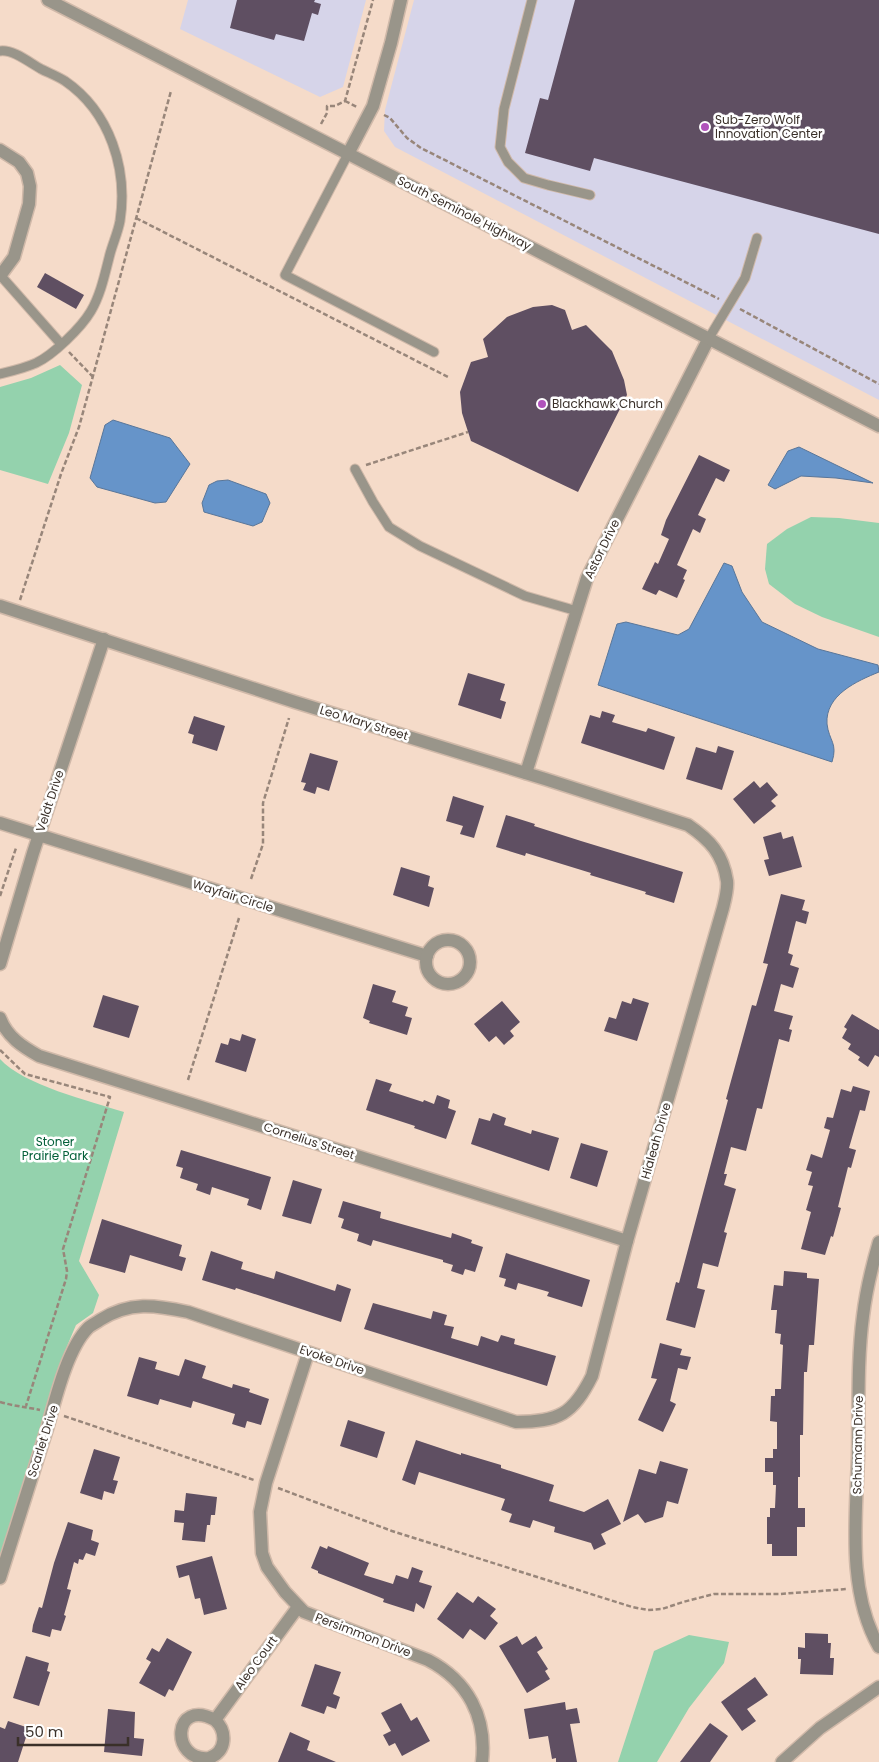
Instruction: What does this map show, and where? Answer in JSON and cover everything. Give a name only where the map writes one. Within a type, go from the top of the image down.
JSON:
[{"type":"street","name":"South Seminole Highway","points":[[48,0],[879,426]]},
{"type":"street","points":[[348,154],[373,106],[401,0]]},
{"type":"street","points":[[0,150],[19,162],[27,173],[30,186],[29,204],[14,257],[0,276]]},
{"type":"street","name":"Astor Drive","points":[[526,773],[587,578],[709,338]]},
{"type":"street","name":"Leo Mary Street","points":[[0,606],[295,702],[688,825],[704,836],[720,854]]},
{"type":"street","name":"Veldt Drive","points":[[0,964],[39,835],[104,639]]},
{"type":"street","name":"Wayfair Circle","points":[[0,824],[427,956]]},
{"type":"street","name":"Hialeah Drive","points":[[558,1416],[572,1408],[582,1396],[592,1376],[627,1241],[723,908],[727,882],[720,854]]},
{"type":"street","name":"Cornelius Street","points":[[1,1021],[18,1044],[39,1056],[627,1241]]},
{"type":"street","name":"Schumann Drive","points":[[879,1242],[867,1292],[861,1338],[856,1538],[859,1587],[871,1634],[879,1647]]},
{"type":"street","name":"Evoke Drive","points":[[105,1317],[125,1308],[161,1306],[188,1312],[516,1422],[539,1422],[558,1416]]},
{"type":"street","name":"Scarlet Drive","points":[[0,1578],[52,1412],[77,1342],[88,1328],[105,1317]]},
{"type":"street","name":"Persimmon Drive","points":[[308,1352],[266,1483],[260,1512],[262,1553],[267,1567],[276,1581],[304,1612],[428,1660],[441,1667],[461,1686],[477,1712],[483,1749],[482,1762]]},
{"type":"street","name":"Aleo Court","points":[[215,1720],[298,1606]]},
{"type":"street","points":[[782,1762],[820,1728],[879,1687]]},
{"type":"lane","points":[[532,0],[504,109],[500,147],[508,162],[524,178],[590,195]]},
{"type":"lane","points":[[0,52],[4,51],[15,55],[64,81],[88,102],[98,114],[116,149],[122,199],[120,222],[100,290],[91,311],[79,328],[48,355],[36,363],[0,374]]},
{"type":"lane","points":[[348,154],[285,275],[434,352]]},
{"type":"lane","points":[[709,338],[745,278],[757,238]]},
{"type":"lane","points":[[0,276],[61,344]]},
{"type":"lane","points":[[355,468],[373,502],[390,527],[420,546],[525,596],[577,611]]},
{"type":"path","points":[[327,113],[327,106],[335,106],[345,101],[373,0]]},
{"type":"path","points":[[16,611],[61,474],[79,428],[94,378],[172,91]]},
{"type":"path","points":[[345,101],[352,106]]},
{"type":"path","points":[[382,115],[390,118],[406,138],[421,148],[730,304],[879,384]]},
{"type":"path","points":[[136,218],[450,378]]},
{"type":"path","points":[[61,344],[94,378]]},
{"type":"path","points":[[355,468],[468,432]]},
{"type":"path","points":[[251,879],[263,844],[263,803],[289,718]]},
{"type":"path","points":[[0,896],[16,848]]},
{"type":"path","points":[[188,1080],[239,918]]},
{"type":"path","points":[[0,1050],[25,1074],[110,1097],[63,1249],[68,1271],[26,1406]]},
{"type":"path","points":[[0,1402],[18,1407],[26,1406],[52,1412],[266,1483],[392,1531],[632,1608],[662,1609],[714,1594],[780,1594],[859,1587]]},
{"type":"shaded area","points":[[188,0],[366,0],[343,87],[320,97],[180,29]]},
{"type":"shaded area","points":[[414,0],[879,0],[879,400],[395,147],[384,131],[385,110]]},
{"type":"green space","points":[[60,365],[82,385],[69,433],[48,484],[0,470],[0,387],[31,378]]},
{"type":"green space","points":[[811,517],[879,523],[879,637],[822,617],[795,604],[769,584],[765,569],[767,544],[787,529]]},
{"type":"green space","name":"Stoner Prairie Park","points":[[0,1059],[24,1077],[40,1084],[124,1112],[79,1261],[99,1295],[93,1313],[76,1325],[65,1351],[44,1415],[0,1575]]},
{"type":"green space","points":[[689,1635],[729,1642],[724,1663],[689,1708],[657,1762],[618,1762],[654,1651]]},
{"type":"water","points":[[113,420],[170,438],[190,464],[166,502],[155,503],[97,487],[90,478],[105,425]]},
{"type":"water","points":[[799,447],[873,483],[801,476],[775,489],[768,485],[788,451]]},
{"type":"water","points":[[228,480],[266,494],[270,503],[262,522],[253,526],[204,512],[202,503],[209,485],[217,481]]},
{"type":"water","points":[[724,563],[732,566],[742,592],[762,622],[818,649],[878,665],[879,672],[844,690],[831,705],[827,724],[834,746],[832,762],[598,685],[617,624],[626,622],[678,635],[689,629]]},
{"type":"building","points":[[237,0],[315,0],[314,2],[321,4],[318,15],[312,13],[304,41],[276,34],[274,40],[230,28]]},
{"type":"building","name":"Sub-Zero Wolf Innovation Center","points":[[575,0],[879,0],[879,234],[594,158],[590,171],[525,153],[540,98],[548,100]]},
{"type":"building","points":[[45,273],[84,295],[76,309],[37,287]]},
{"type":"building","name":"Blackhawk Church","points":[[552,305],[565,310],[572,330],[586,325],[612,351],[624,380],[627,395],[578,492],[471,441],[462,413],[460,392],[471,362],[488,357],[483,339],[507,317],[533,307]]},
{"type":"building","points":[[699,455],[730,470],[724,482],[716,478],[698,515],[706,519],[700,533],[693,529],[677,565],[687,570],[677,598],[659,590],[656,595],[642,589],[655,562],[658,564],[669,539],[661,535],[666,520]]},
{"type":"building","points":[[468,673],[505,684],[500,700],[506,702],[501,719],[458,705]]},
{"type":"building","points":[[602,711],[615,715],[612,722],[646,732],[648,728],[675,737],[664,770],[581,743],[590,715],[600,718]]},
{"type":"building","points":[[194,716],[225,726],[217,751],[192,743],[194,735],[188,733]]},
{"type":"building","points":[[718,746],[734,751],[722,790],[686,779],[696,747],[716,753]]},
{"type":"building","points":[[310,753],[338,761],[329,791],[317,787],[315,794],[303,790],[306,783],[301,782]]},
{"type":"building","points":[[754,781],[760,788],[767,782],[778,795],[771,801],[776,806],[754,824],[733,799]]},
{"type":"building","points":[[453,796],[484,806],[474,838],[460,834],[463,826],[446,821]]},
{"type":"building","points":[[506,815],[535,824],[534,826],[683,872],[674,903],[645,894],[646,892],[590,875],[591,873],[526,853],[525,856],[496,847]]},
{"type":"building","points":[[781,832],[783,839],[793,836],[802,867],[769,876],[764,860],[769,859],[763,837]]},
{"type":"building","points":[[401,867],[430,876],[428,886],[434,888],[429,907],[393,895]]},
{"type":"building","points":[[781,894],[805,900],[802,910],[809,912],[806,924],[796,921],[788,953],[793,955],[790,965],[799,968],[793,988],[781,984],[774,1011],[793,1016],[789,1029],[792,1030],[789,1042],[779,1039],[762,1109],[757,1108],[746,1151],[731,1147],[724,1174],[727,1174],[724,1185],[736,1189],[724,1232],[727,1233],[718,1267],[703,1263],[697,1288],[705,1290],[695,1328],[666,1320],[676,1282],[679,1283],[752,1005],[756,1006],[768,964],[763,963]]},
{"type":"building","points":[[373,984],[396,991],[392,1002],[408,1007],[405,1016],[412,1018],[407,1035],[369,1023],[370,1021],[363,1018]]},
{"type":"building","points":[[103,995],[139,1006],[129,1038],[93,1027]]},
{"type":"building","points":[[633,998],[649,1003],[637,1041],[604,1031],[609,1017],[616,1019],[622,1001],[631,1004]]},
{"type":"building","points":[[502,1001],[520,1022],[510,1031],[514,1036],[504,1045],[496,1036],[489,1042],[474,1024]]},
{"type":"building","points":[[852,1014],[879,1030],[879,1057],[875,1055],[868,1067],[858,1060],[860,1057],[848,1049],[851,1044],[842,1038],[847,1029],[844,1027]]},
{"type":"building","points":[[242,1034],[256,1039],[246,1072],[215,1062],[221,1043],[228,1045],[230,1038],[240,1041]]},
{"type":"building","points":[[376,1079],[392,1084],[389,1091],[423,1102],[424,1100],[434,1104],[437,1095],[450,1100],[448,1108],[456,1111],[446,1139],[414,1128],[415,1126],[366,1110]]},
{"type":"building","points":[[853,1086],[870,1091],[865,1111],[860,1110],[849,1148],[856,1150],[851,1168],[848,1167],[838,1207],[841,1208],[833,1237],[831,1236],[825,1255],[801,1249],[811,1212],[806,1210],[813,1186],[808,1185],[812,1172],[806,1170],[811,1154],[822,1158],[830,1130],[824,1128],[827,1117],[833,1118],[841,1089],[851,1092]]},
{"type":"building","points":[[493,1113],[506,1118],[504,1125],[531,1134],[532,1130],[559,1138],[549,1171],[471,1144],[479,1118],[490,1121]]},
{"type":"building","points":[[581,1143],[608,1151],[597,1187],[570,1178]]},
{"type":"building","points":[[181,1150],[271,1177],[261,1210],[247,1205],[249,1199],[212,1187],[210,1195],[196,1190],[198,1184],[180,1178],[183,1168],[176,1166]]},
{"type":"building","points":[[293,1180],[322,1189],[311,1224],[282,1216]]},
{"type":"building","points":[[343,1201],[381,1212],[380,1218],[451,1238],[452,1233],[472,1240],[471,1243],[483,1247],[475,1272],[465,1269],[463,1275],[451,1271],[453,1265],[443,1262],[443,1260],[373,1240],[371,1246],[357,1241],[359,1234],[341,1228],[344,1219],[338,1217]]},
{"type":"building","points":[[102,1219],[182,1245],[179,1256],[186,1258],[182,1271],[130,1255],[125,1273],[89,1263]]},
{"type":"building","points":[[211,1251],[243,1262],[241,1269],[274,1279],[276,1271],[335,1291],[337,1284],[351,1289],[341,1322],[236,1288],[235,1290],[202,1280]]},
{"type":"building","points":[[506,1253],[590,1280],[582,1307],[547,1296],[549,1292],[518,1283],[516,1290],[504,1286],[506,1279],[499,1277]]},
{"type":"building","points":[[784,1271],[807,1273],[807,1278],[819,1279],[814,1345],[809,1345],[807,1372],[804,1372],[803,1435],[800,1435],[798,1508],[805,1508],[805,1527],[797,1527],[797,1556],[772,1556],[772,1544],[767,1544],[767,1517],[770,1517],[770,1508],[775,1508],[776,1485],[773,1485],[773,1472],[765,1472],[765,1458],[773,1458],[773,1449],[777,1449],[777,1422],[770,1421],[771,1396],[775,1396],[775,1389],[781,1389],[783,1345],[780,1344],[781,1334],[775,1333],[777,1310],[771,1310],[774,1285],[783,1286]]},
{"type":"building","points":[[373,1303],[431,1319],[433,1311],[447,1315],[444,1325],[454,1327],[451,1338],[478,1346],[481,1336],[498,1342],[501,1335],[515,1339],[514,1344],[556,1356],[547,1386],[364,1329]]},
{"type":"building","points":[[660,1343],[682,1349],[680,1355],[691,1357],[687,1370],[678,1368],[670,1401],[676,1404],[663,1432],[638,1420],[657,1379],[651,1378]]},
{"type":"building","points":[[139,1357],[157,1362],[155,1369],[179,1376],[185,1359],[206,1366],[202,1378],[232,1388],[233,1384],[250,1389],[249,1392],[269,1399],[261,1425],[247,1421],[245,1428],[232,1424],[235,1414],[193,1401],[191,1408],[160,1399],[158,1405],[127,1396]]},
{"type":"building","points":[[348,1420],[385,1432],[377,1458],[340,1446]]},
{"type":"building","points":[[416,1440],[461,1455],[461,1453],[501,1465],[501,1468],[554,1485],[549,1501],[584,1512],[608,1499],[621,1524],[601,1534],[606,1544],[594,1550],[591,1543],[554,1532],[555,1527],[533,1520],[530,1528],[509,1522],[512,1514],[501,1510],[505,1499],[419,1472],[415,1485],[402,1480]]},
{"type":"building","points":[[94,1449],[120,1457],[113,1480],[118,1481],[114,1494],[104,1491],[102,1500],[80,1493]]},
{"type":"building","points":[[660,1461],[688,1469],[678,1504],[667,1501],[663,1517],[645,1523],[638,1514],[623,1522],[639,1469],[656,1474]]},
{"type":"building","points":[[186,1493],[217,1497],[215,1515],[211,1515],[210,1525],[207,1525],[205,1542],[182,1540],[184,1523],[174,1522],[175,1510],[184,1511]]},
{"type":"building","points":[[68,1522],[93,1530],[91,1540],[99,1543],[95,1556],[86,1553],[83,1560],[79,1559],[78,1564],[74,1562],[67,1589],[71,1590],[64,1615],[66,1616],[61,1631],[52,1629],[50,1637],[32,1632],[33,1625],[39,1607],[42,1608],[54,1563]]},
{"type":"building","points":[[320,1546],[327,1549],[328,1546],[369,1563],[364,1575],[393,1584],[396,1575],[408,1579],[412,1567],[423,1571],[419,1582],[432,1586],[424,1609],[416,1603],[414,1612],[383,1602],[384,1599],[318,1573],[318,1571],[311,1568]]},
{"type":"building","points":[[212,1556],[227,1609],[204,1615],[200,1598],[195,1599],[189,1575],[179,1578],[176,1566]]},
{"type":"building","points":[[457,1592],[473,1603],[478,1596],[496,1609],[490,1616],[498,1623],[485,1640],[470,1629],[463,1639],[437,1619]]},
{"type":"building","points":[[805,1633],[828,1634],[828,1643],[831,1643],[830,1658],[834,1658],[833,1675],[800,1674],[801,1659],[798,1659],[798,1647],[805,1648]]},
{"type":"building","points":[[517,1636],[522,1645],[536,1636],[543,1648],[537,1652],[548,1669],[545,1671],[550,1679],[527,1693],[499,1646]]},
{"type":"building","points":[[167,1638],[192,1652],[173,1691],[169,1689],[165,1697],[139,1683],[151,1662],[146,1659],[152,1648],[159,1652]]},
{"type":"building","points":[[26,1656],[49,1663],[47,1671],[50,1672],[39,1706],[13,1698]]},
{"type":"building","points":[[315,1664],[341,1672],[333,1694],[340,1697],[336,1709],[327,1706],[324,1714],[301,1706]]},
{"type":"building","points":[[755,1677],[768,1695],[747,1709],[756,1721],[742,1731],[721,1702]]},
{"type":"building","points":[[565,1702],[566,1710],[577,1708],[580,1723],[570,1724],[577,1762],[556,1762],[556,1758],[552,1759],[548,1736],[529,1739],[524,1709]]},
{"type":"building","points":[[401,1703],[411,1721],[417,1717],[430,1741],[402,1756],[395,1743],[389,1746],[383,1735],[391,1731],[381,1713]]},
{"type":"building","points":[[108,1709],[135,1712],[134,1738],[144,1739],[142,1756],[104,1752]]},
{"type":"building","points":[[8,1721],[29,1728],[18,1762],[0,1762],[0,1727],[5,1729]]},
{"type":"building","points":[[710,1723],[728,1736],[710,1762],[680,1762]]},
{"type":"building","points":[[290,1732],[310,1741],[307,1750],[336,1762],[278,1762]]},
{"type":"place","name":"Sub-Zero Wolf Innovation Center","points":[[705,127]]},
{"type":"place","name":"Blackhawk Church","points":[[542,404]]}]
